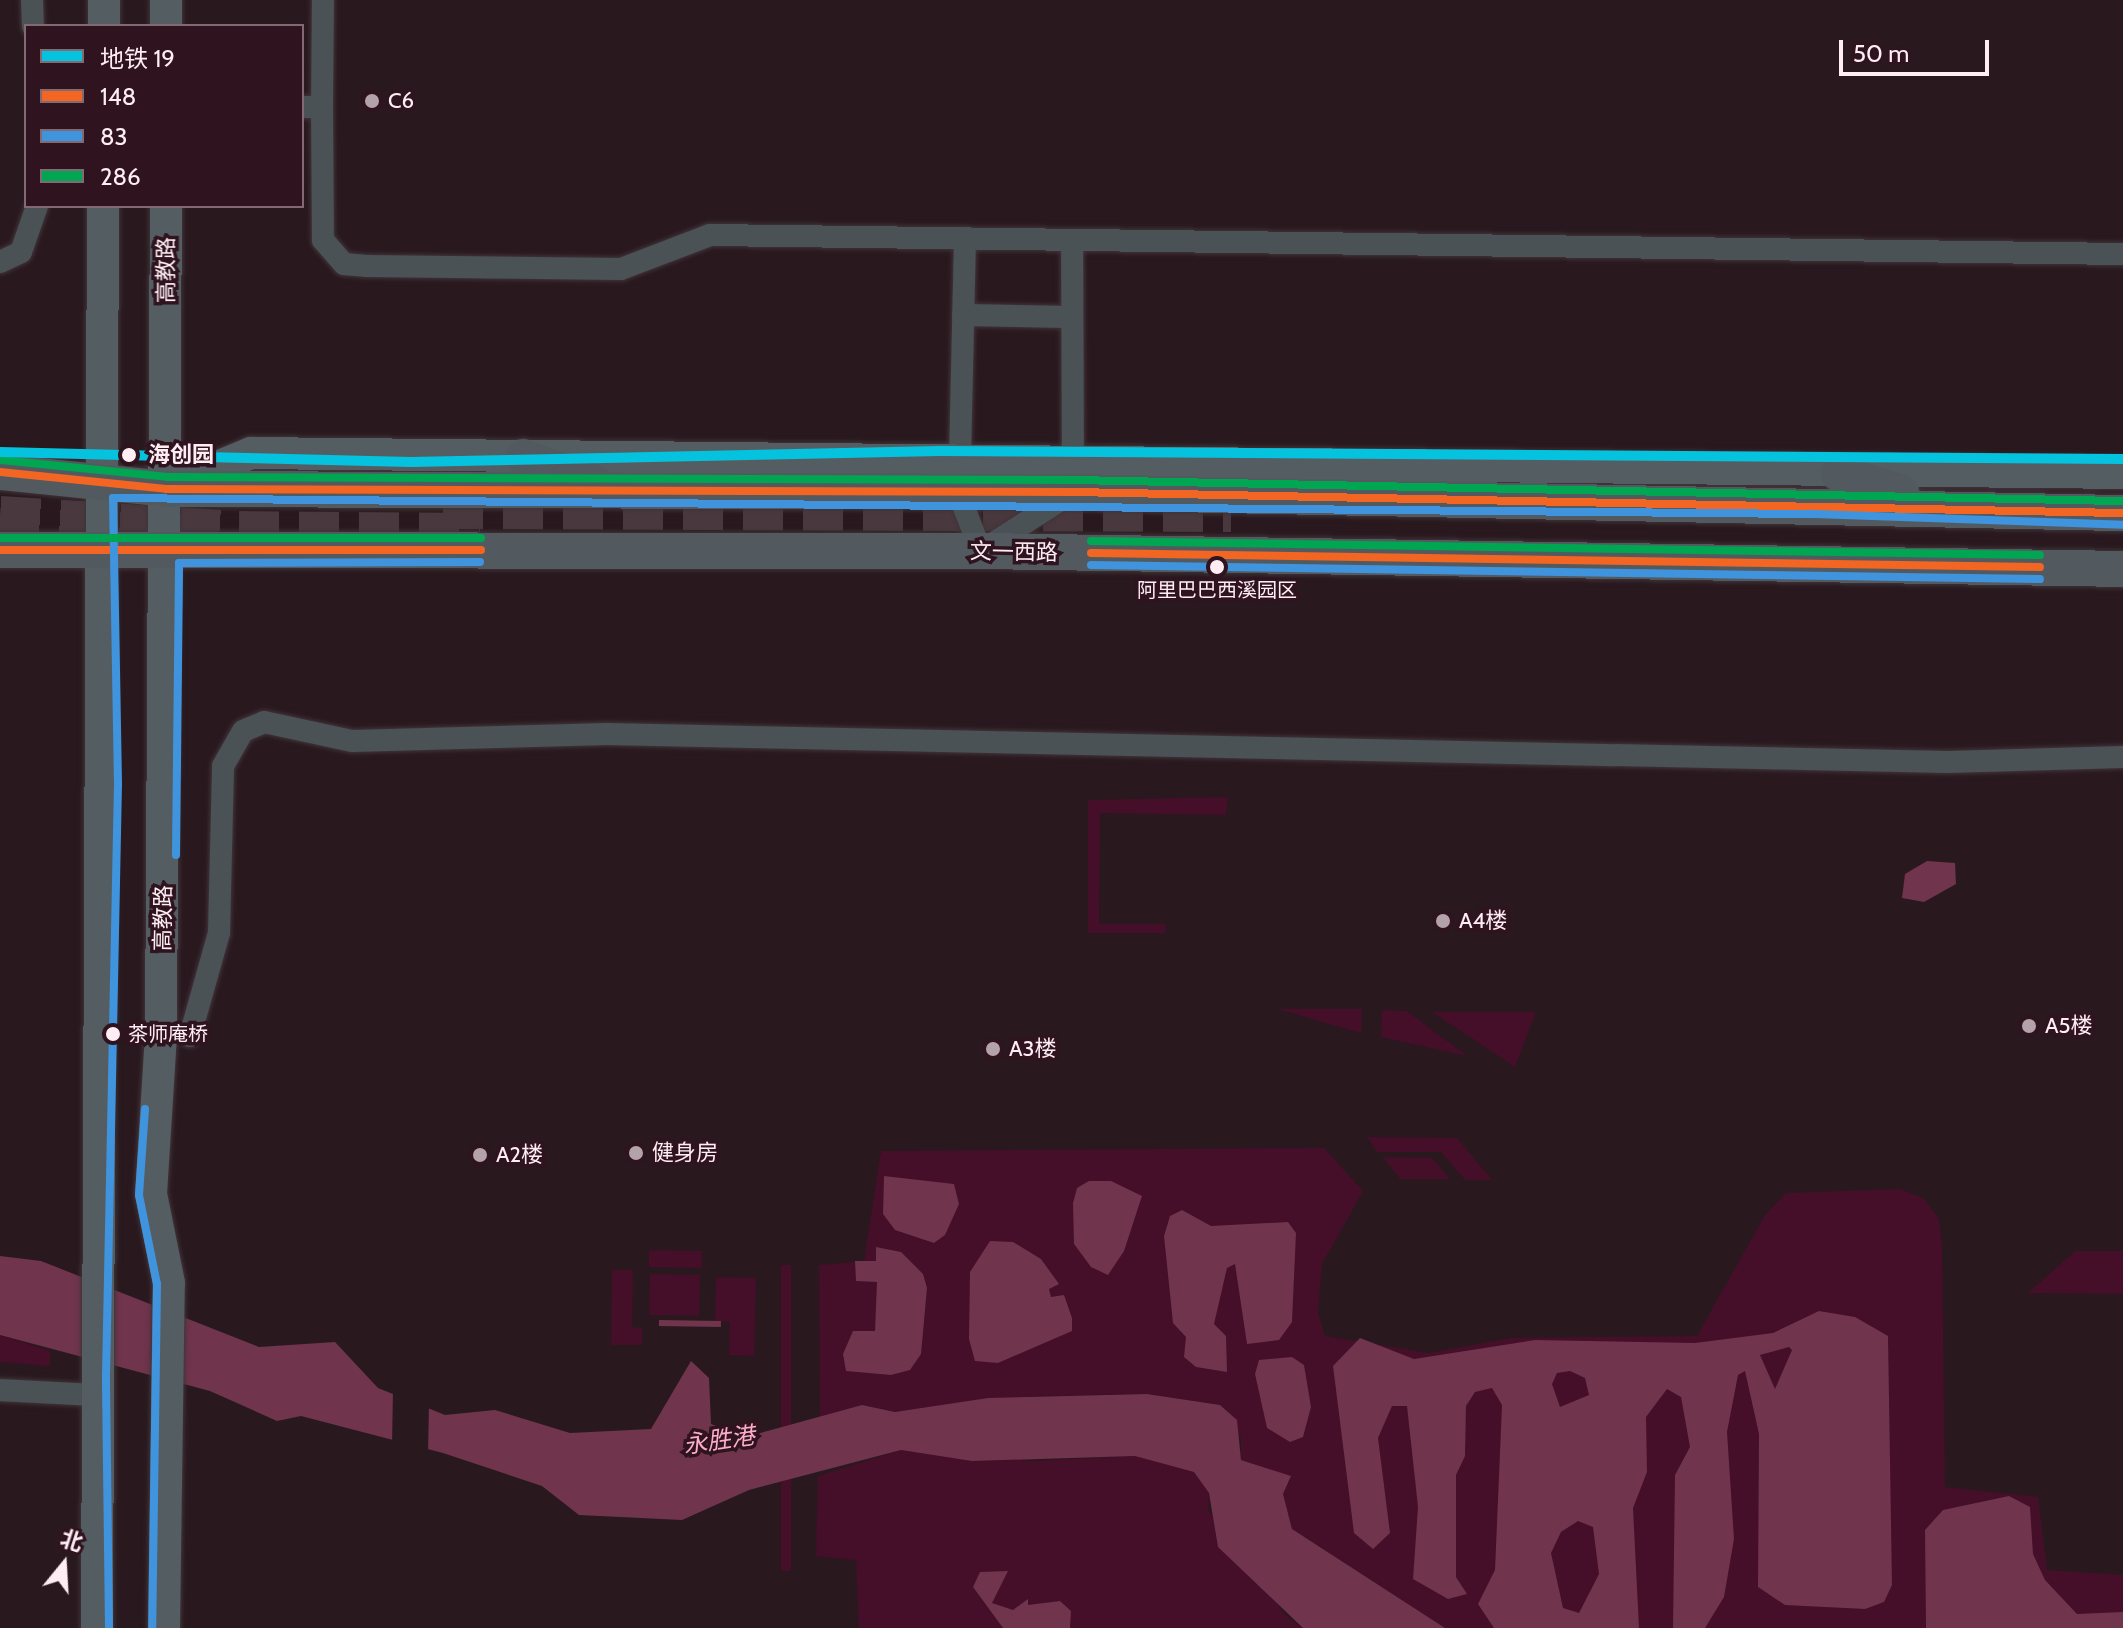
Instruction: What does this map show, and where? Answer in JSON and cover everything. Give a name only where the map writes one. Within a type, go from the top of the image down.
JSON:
[{"type":"main road","points":[[104,0],[104,24]]},
{"type":"main road","points":[[166,0],[166,24]]},
{"type":"main road","points":[[97,1628],[94,1386],[106,784],[100,552],[103,208]]},
{"type":"main road","name":"高教路","points":[[164,1628],[164,1398],[169,1283],[151,1194],[161,1037],[167,551],[166,208]]},
{"type":"main road","points":[[166,489],[251,453],[523,457],[960,457],[1073,477],[2123,513]]},
{"type":"main road","points":[[523,457],[622,492]]},
{"type":"main road","points":[[0,472],[101,486],[166,489],[959,495],[1073,477],[2123,473]]},
{"type":"main road","points":[[1838,473],[1945,505]]},
{"type":"main road","name":"文一西路","points":[[0,550],[981,551],[2123,569]]},
{"type":"street","points":[[32,0],[33,24]]},
{"type":"street","points":[[323,0],[312,107],[319,221],[331,255],[344,264],[621,269],[710,235],[2123,254]]},
{"type":"street","points":[[0,262],[21,252],[36,208]]},
{"type":"street","points":[[965,238],[959,495],[981,551],[1073,477],[1072,240]]},
{"type":"street","points":[[963,315],[1070,317]]},
{"type":"street","points":[[190,1036],[219,933],[223,766],[243,731],[264,722],[352,741],[592,734],[1948,762],[2123,757]]},
{"type":"street","points":[[0,1390],[94,1386]]},
{"type":"shaded area","points":[[1228,797],[1226,815],[1100,813],[1099,924],[1166,924],[1165,933],[1088,933],[1088,800]]},
{"type":"shaded area","points":[[1277,1009],[1362,1009],[1361,1033]]},
{"type":"shaded area","points":[[1382,1010],[1407,1011],[1467,1056],[1381,1037]]},
{"type":"shaded area","points":[[1432,1012],[1536,1012],[1515,1067]]},
{"type":"shaded area","points":[[1367,1137],[1457,1138],[1492,1180],[1465,1180],[1441,1152],[1377,1152]]},
{"type":"shaded area","points":[[1324,1148],[1363,1191],[1322,1264],[1318,1313],[1325,1336],[1429,1353],[1511,1338],[1697,1336],[1765,1215],[1786,1193],[1900,1189],[1923,1198],[1939,1219],[1942,1248],[1945,1487],[2038,1497],[2047,1570],[2123,1575],[2123,1628],[1445,1628],[1292,1529],[1283,1494],[1291,1477],[1241,1460],[1241,1439],[1220,1405],[1147,1394],[1035,1396],[895,1412],[862,1405],[820,1420],[819,1265],[864,1261],[881,1151]]},
{"type":"shaded area","points":[[1383,1157],[1432,1158],[1450,1179],[1400,1179]]},
{"type":"shaded area","points":[[649,1250],[702,1251],[702,1268],[649,1267]]},
{"type":"shaded area","points":[[2075,1251],[2123,1251],[2123,1294],[2028,1293]]},
{"type":"shaded area","points":[[781,1265],[791,1265],[791,1571],[781,1571]]},
{"type":"shaded area","points":[[612,1270],[633,1270],[632,1327],[642,1328],[642,1345],[611,1345]]},
{"type":"shaded area","points":[[650,1274],[700,1275],[699,1316],[649,1315]]},
{"type":"shaded area","points":[[716,1277],[756,1278],[754,1356],[729,1355],[730,1322],[715,1321]]},
{"type":"shaded area","points":[[0,1335],[50,1351],[50,1366],[0,1362]]},
{"type":"shaded area","points":[[901,1450],[1033,1461],[1135,1456],[1194,1471],[1209,1493],[1208,1510],[1286,1616],[1303,1628],[859,1628],[856,1560],[816,1556],[818,1476]]},
{"type":"water","points":[[1927,861],[1955,863],[1956,884],[1924,902],[1902,898],[1905,874]]},
{"type":"water","points":[[884,1176],[954,1184],[959,1204],[945,1235],[934,1243],[895,1230],[883,1214]]},
{"type":"water","points":[[1089,1181],[1111,1181],[1142,1196],[1124,1251],[1108,1275],[1091,1267],[1074,1244],[1073,1203],[1077,1188]]},
{"type":"water","points":[[1182,1210],[1211,1226],[1288,1222],[1296,1233],[1292,1322],[1279,1340],[1247,1344],[1235,1264],[1227,1268],[1214,1324],[1226,1336],[1227,1372],[1196,1367],[1184,1357],[1186,1337],[1173,1323],[1164,1236],[1170,1216]]},
{"type":"water","points":[[990,1241],[1013,1242],[1041,1259],[1059,1284],[1049,1289],[1051,1297],[1064,1295],[1072,1318],[1072,1331],[998,1363],[975,1361],[969,1339],[970,1272]]},
{"type":"water","points":[[876,1247],[901,1252],[923,1274],[927,1288],[921,1354],[910,1370],[891,1375],[846,1371],[843,1354],[853,1331],[875,1331],[877,1282],[856,1281],[855,1261],[876,1261]]},
{"type":"water","name":"永胜港","points":[[0,1256],[41,1261],[259,1347],[335,1342],[378,1388],[445,1415],[495,1410],[570,1433],[651,1429],[691,1361],[709,1378],[711,1424],[746,1437],[862,1405],[895,1412],[988,1398],[1147,1394],[1220,1405],[1237,1420],[1241,1460],[1291,1476],[1283,1494],[1292,1529],[1445,1628],[1303,1628],[1218,1547],[1209,1493],[1194,1472],[1135,1456],[972,1461],[901,1450],[749,1490],[682,1520],[579,1515],[542,1486],[443,1453],[301,1416],[277,1421],[210,1391],[0,1335]]},
{"type":"water","points":[[1819,1311],[1855,1317],[1888,1336],[1892,1585],[1884,1602],[1865,1609],[1785,1605],[1758,1587],[1759,1434],[1745,1371],[1738,1375],[1727,1432],[1734,1539],[1724,1597],[1705,1628],[1673,1628],[1675,1475],[1690,1447],[1681,1397],[1667,1389],[1646,1417],[1647,1472],[1633,1508],[1639,1628],[1494,1628],[1478,1604],[1495,1570],[1502,1405],[1492,1388],[1475,1392],[1466,1406],[1465,1456],[1456,1475],[1456,1577],[1467,1594],[1448,1599],[1413,1579],[1418,1507],[1407,1406],[1392,1406],[1378,1438],[1390,1533],[1373,1549],[1354,1533],[1333,1366],[1360,1338],[1414,1359],[1535,1340],[1695,1343],[1773,1333]],"holes":[[[1789,1347],[1792,1350],[1775,1389],[1760,1355]],[[1570,1371],[1585,1378],[1589,1395],[1560,1407],[1552,1384],[1557,1373]],[[1578,1521],[1593,1527],[1599,1574],[1579,1613],[1563,1608],[1551,1553],[1561,1532]]]},
{"type":"water","points":[[659,1320],[721,1321],[721,1327],[659,1326]]},
{"type":"water","points":[[1292,1357],[1304,1365],[1311,1407],[1303,1437],[1290,1442],[1267,1428],[1255,1374],[1259,1360]]},
{"type":"water","points":[[2009,1496],[2030,1507],[2033,1554],[2045,1580],[2077,1614],[2123,1612],[2123,1628],[1926,1628],[1925,1530],[1943,1510]]},
{"type":"water","points":[[1008,1571],[992,1603],[1013,1610],[1028,1599],[1028,1605],[1060,1601],[1071,1611],[1070,1628],[1003,1628],[973,1587],[980,1572]]},
{"type":"pier","points":[[393,1390],[429,1404],[428,1454],[392,1445]]},
{"type":"tunnel","points":[[443,509],[1231,512]]},
{"type":"tunnel","points":[[0,516],[239,531],[480,533]]},
{"type":"metro line","name":"19","points":[[0,452],[411,462],[940,451],[2123,459]]},
{"type":"transit line","name":"286","points":[[1,460],[167,477],[1073,480],[2123,501]]},
{"type":"transit line","name":"148","points":[[0,472],[166,489],[1073,492],[2123,513]]},
{"type":"transit line","name":"83","points":[[109,1628],[106,1376],[118,784],[113,498],[1812,514],[2123,525]]},
{"type":"transit line","name":"286","points":[[0,538],[481,538]]},
{"type":"transit line","name":"286","points":[[1091,541],[2040,555]]},
{"type":"transit line","name":"148","points":[[0,550],[481,550]]},
{"type":"transit line","name":"148","points":[[1091,553],[2040,567]]},
{"type":"transit line","name":"83","points":[[176,855],[179,563],[480,562]]},
{"type":"transit line","name":"83","points":[[1091,565],[2040,579]]},
{"type":"transit line","name":"83","points":[[145,1109],[139,1195],[157,1284],[152,1628]]},
{"type":"place","name":"C6","points":[[372,101]]},
{"type":"place","name":"海创园","points":[[129,455]]},
{"type":"place","name":"阿里巴巴西溪园区","points":[[1217,567]]},
{"type":"place","name":"A4楼","points":[[1443,921]]},
{"type":"place","name":"A5楼","points":[[2029,1026]]},
{"type":"place","name":"茶师庵桥","points":[[113,1034]]},
{"type":"place","name":"A3楼","points":[[993,1049]]},
{"type":"place","name":"健身房","points":[[636,1153]]},
{"type":"place","name":"A2楼","points":[[480,1155]]}]
